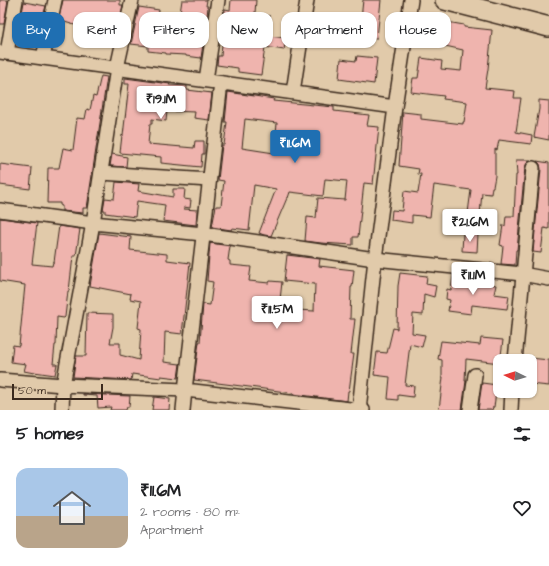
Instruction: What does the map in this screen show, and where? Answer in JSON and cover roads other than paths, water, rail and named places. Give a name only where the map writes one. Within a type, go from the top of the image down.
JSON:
[{"type":"main road","points":[[445,0],[549,27]]},
{"type":"street","points":[[16,0],[4,52],[395,107]]},
{"type":"street","points":[[43,58],[55,0]]},
{"type":"street","points":[[62,410],[64,385],[93,224],[117,68],[132,0]]},
{"type":"street","points":[[206,80],[218,0]]},
{"type":"street","points":[[293,92],[307,0]]},
{"type":"street","points":[[359,410],[375,259],[411,0]]},
{"type":"street","points":[[183,410],[221,82]]},
{"type":"street","points":[[516,354],[533,168]]},
{"type":"street","points":[[101,173],[210,180]]},
{"type":"street","points":[[0,210],[93,224],[203,234],[375,259],[522,274],[549,279]]},
{"type":"street","points":[[470,410],[475,375]]},
{"type":"street","points":[[0,380],[64,385],[185,390],[363,410]]},
{"type":"street","points":[[511,410],[512,398]]}]
